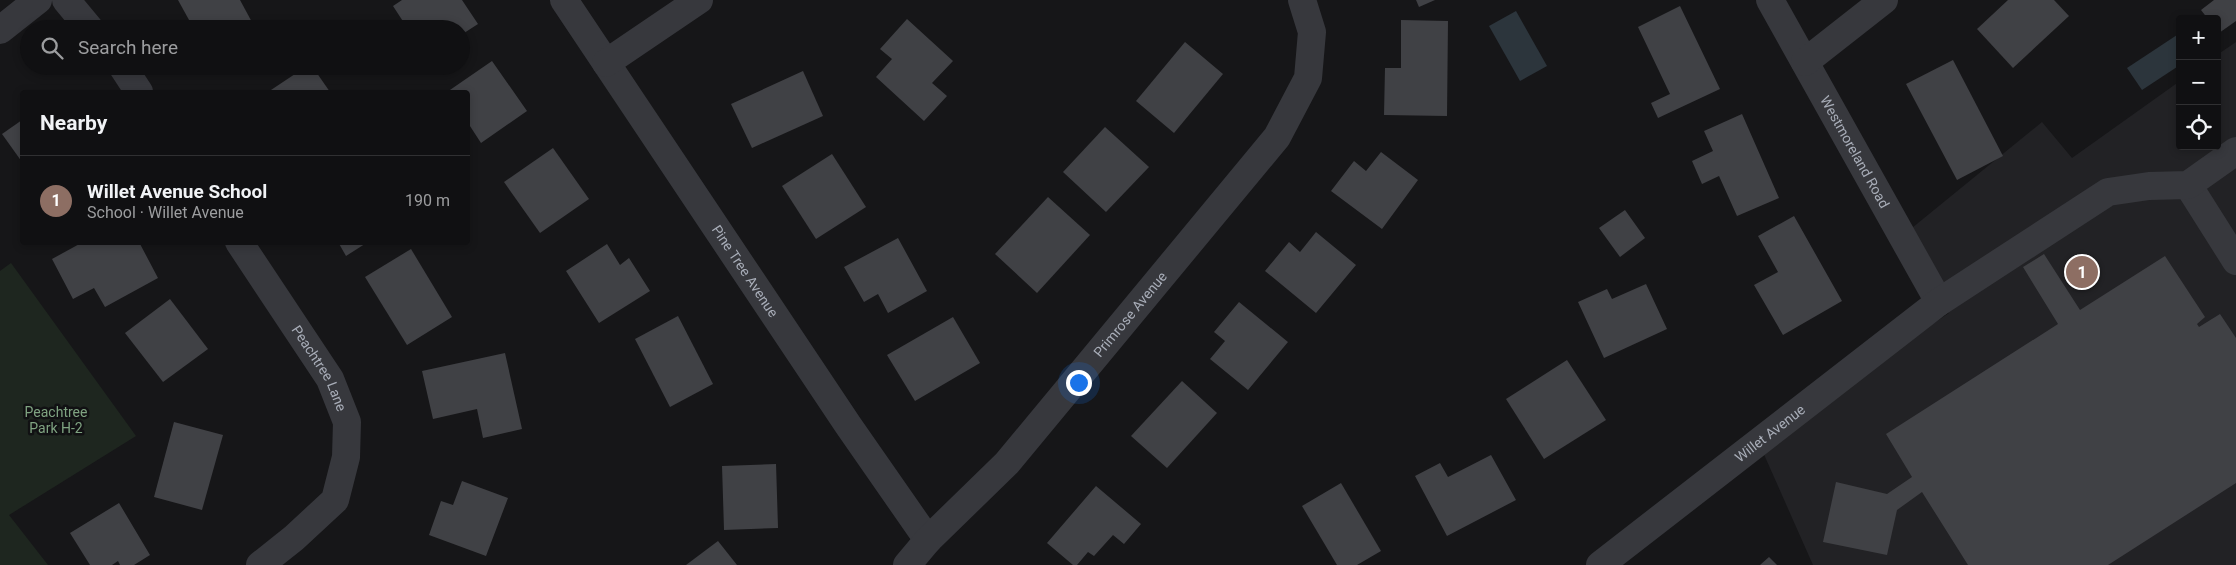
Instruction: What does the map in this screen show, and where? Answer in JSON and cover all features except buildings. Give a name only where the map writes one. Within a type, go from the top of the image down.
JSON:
[{"type":"street","points":[[0,30],[38,0]]},
{"type":"street","points":[[66,0],[83,20]]},
{"type":"street","name":"Pine Tree Avenue","points":[[564,0],[848,425],[928,540]]},
{"type":"street","points":[[606,63],[699,0]]},
{"type":"street","name":"Primrose Avenue","points":[[907,565],[928,540],[1007,463],[1277,137],[1308,78],[1312,32],[1302,0]]},
{"type":"street","name":"Westmoreland Road","points":[[1770,0],[1939,302]]},
{"type":"street","points":[[1805,62],[1884,0]]},
{"type":"street","points":[[128,75],[138,90]]},
{"type":"street","points":[[2236,151],[2188,185],[2236,261]]},
{"type":"street","name":"Willet Avenue","points":[[1600,565],[1939,302],[2108,192],[2149,186],[2188,185]]},
{"type":"street","name":"Peachtree Lane","points":[[241,245],[330,379],[348,422],[346,457],[335,500],[294,538],[260,565]]},
{"type":"shaded area","points":[[1516,11],[1547,66],[1520,81],[1489,26]]},
{"type":"shaded area","points":[[2176,36],[2176,68],[2142,90],[2127,68]]},
{"type":"shaded area","points":[[2236,42],[2236,565],[1813,565],[1758,441],[1949,313],[1907,232],[2042,122],[2072,158],[2176,84],[2176,150],[2221,150],[2221,52]]},
{"type":"green space","name":"Peachtree Park H-2","points":[[11,263],[136,436],[9,515],[48,565],[0,565],[0,271]]},
{"type":"place","name":"Willet Avenue School","points":[[2082,272]]}]
